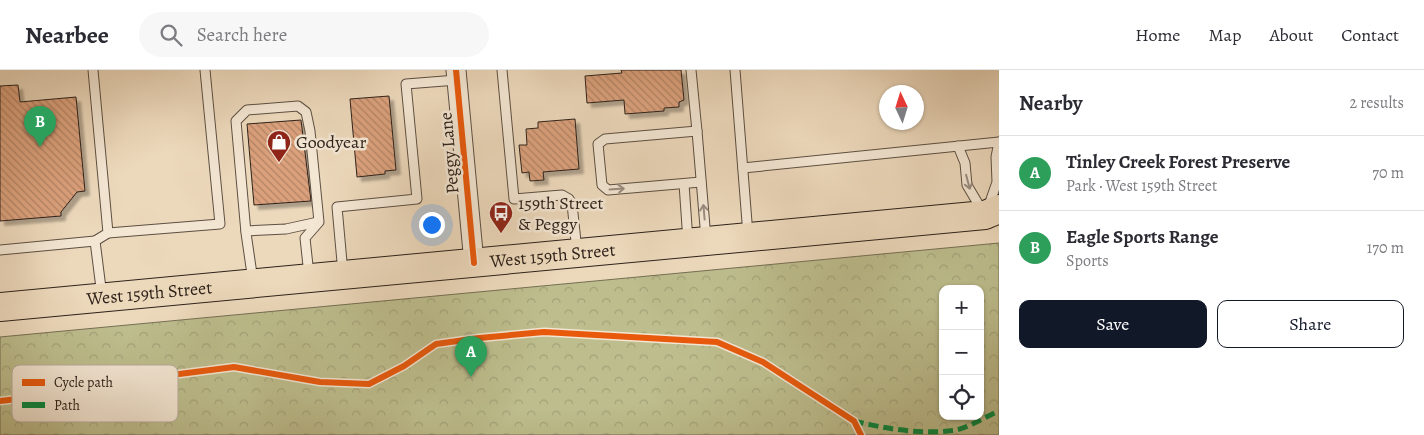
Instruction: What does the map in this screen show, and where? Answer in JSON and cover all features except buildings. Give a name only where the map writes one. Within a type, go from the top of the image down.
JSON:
[{"type":"main road","name":"West 159th Street","points":[[0,307],[994,215]]},
{"type":"street","name":"Peggy Lane","points":[[458,73],[474,263]]},
{"type":"lane","points":[[93,70],[108,233]]},
{"type":"lane","points":[[0,250],[95,241],[108,233],[220,224],[205,70]]},
{"type":"lane","points":[[502,70],[514,199],[562,195],[569,199],[572,204],[577,254]]},
{"type":"lane","points":[[691,70],[702,182],[697,243]]},
{"type":"lane","points":[[735,70],[748,238]]},
{"type":"lane","points":[[343,275],[337,207],[417,199],[406,84],[458,73]]},
{"type":"lane","points":[[254,284],[246,231],[236,121],[246,110],[298,106],[306,112],[310,131],[318,222],[305,238],[309,278]]},
{"type":"lane","points":[[696,131],[605,139],[598,144],[602,185],[608,190],[702,182]]},
{"type":"lane","points":[[743,168],[999,142],[996,158],[997,182],[994,215]]},
{"type":"lane","points":[[958,146],[965,163],[966,185],[994,215]]},
{"type":"lane","points":[[684,184],[697,243]]},
{"type":"lane","points":[[246,231],[286,229],[318,222]]},
{"type":"lane","points":[[95,241],[102,298]]},
{"type":"green space","points":[[999,243],[999,435],[0,435],[0,337]]},
{"type":"marked path","points":[[854,421],[905,430],[931,432],[967,427],[999,411]]},
{"type":"cycle path","points":[[456,70],[474,263]]},
{"type":"cycle path","points":[[178,374],[234,367],[320,382],[369,384],[404,366],[436,344],[479,338],[544,332],[717,342],[763,362],[854,421],[861,435]]},
{"type":"cycle path","points":[[0,401],[12,400]]},
{"type":"place","name":"Eagle Sports Range","points":[[40,147]]},
{"type":"place","name":"Goodyear","points":[[279,163]]},
{"type":"place","name":"159th Street & Peggy","points":[[501,234]]},
{"type":"place","name":"Tinley Creek Forest Preserve","points":[[471,377]]}]
